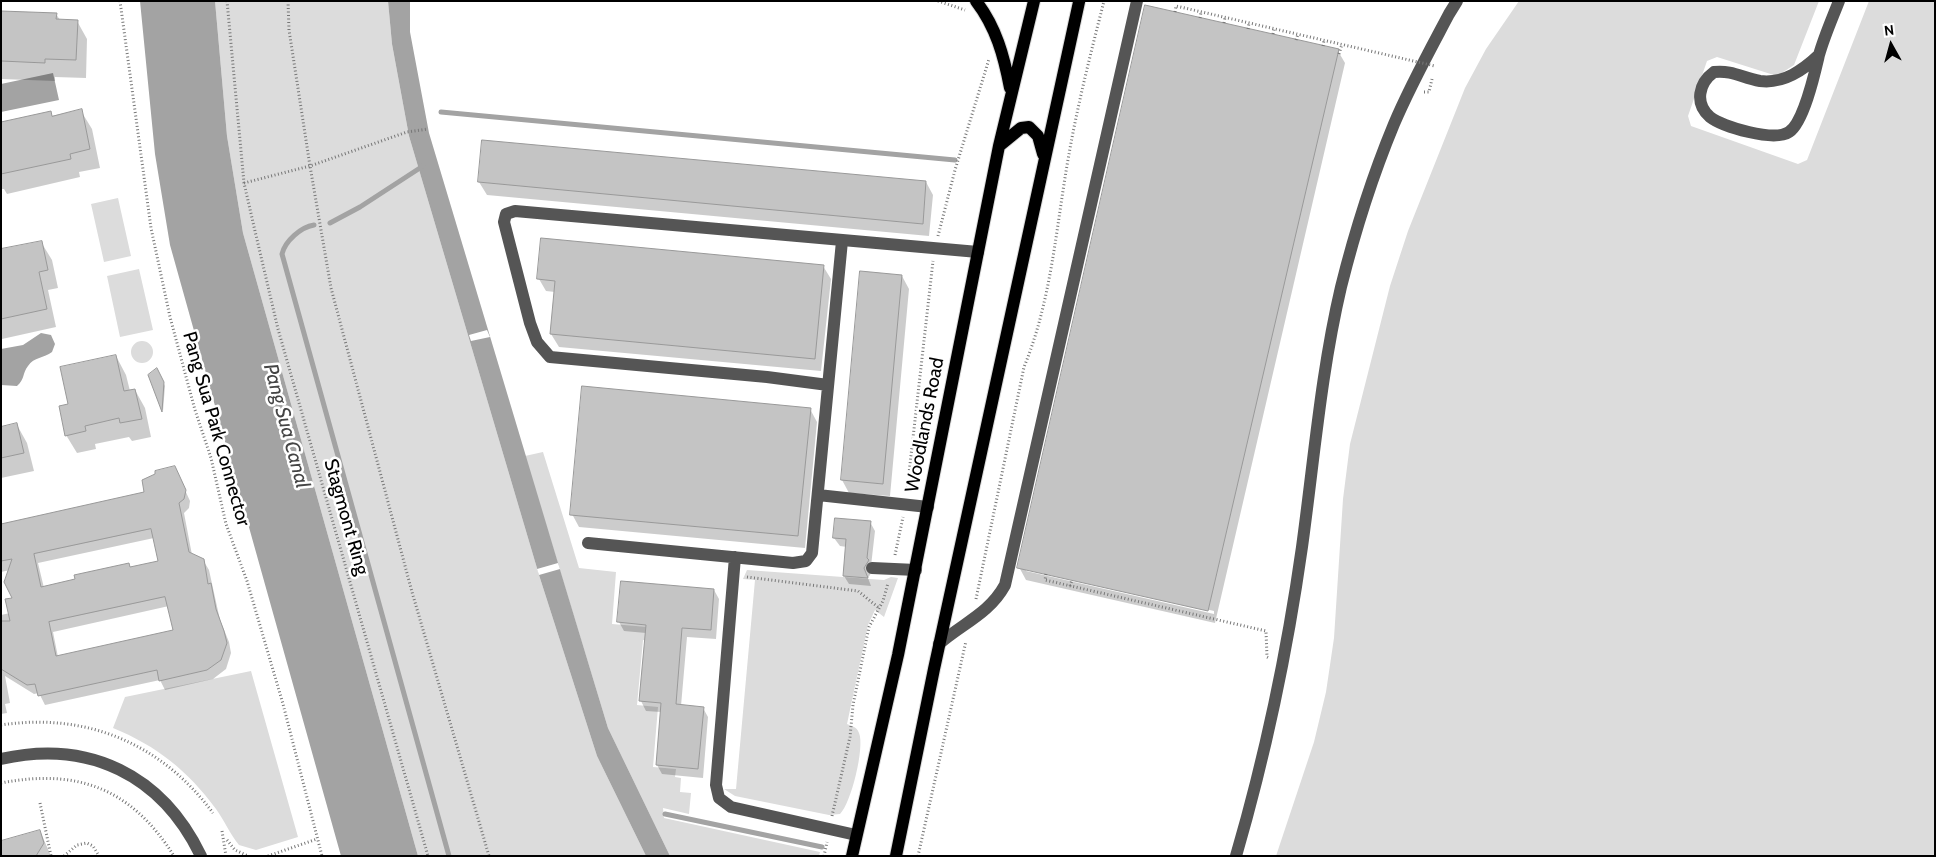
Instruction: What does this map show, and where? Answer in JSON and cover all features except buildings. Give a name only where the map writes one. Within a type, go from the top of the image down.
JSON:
[{"type":"main road","name":"Woodlands Road","points":[[852,856],[916,570],[999,146],[1034,1]]},
{"type":"main road","points":[[896,856],[939,644],[1079,2]]},
{"type":"main road","points":[[974,7],[990,22],[1004,57],[1011,93]]},
{"type":"main road","points":[[999,146],[1021,128],[1029,127],[1038,136],[1044,159]]},
{"type":"street","points":[[939,644],[956,629],[971,621],[997,600],[1005,585],[1137,1]]},
{"type":"street","points":[[1236,856],[1259,775],[1283,667],[1302,546],[1317,421],[1341,288],[1360,215],[1394,124],[1448,14],[1457,1]]},
{"type":"street","points":[[1819,54],[1804,69],[1791,77],[1761,81],[1728,70],[1714,72],[1702,85],[1700,97],[1703,109],[1711,118],[1758,135],[1774,137],[1790,132],[1798,120],[1816,75],[1819,54],[1839,1]]},
{"type":"street","points":[[828,385],[767,377],[550,357],[537,342],[530,323],[504,222],[506,214],[515,211],[978,252]]},
{"type":"street","points":[[588,543],[793,563],[806,561],[812,553],[842,241]]},
{"type":"street","points":[[818,495],[928,507]]},
{"type":"street","points":[[735,558],[716,786],[718,798],[731,807],[856,835]]},
{"type":"street","points":[[872,568],[916,570]]},
{"type":"street","points":[[1,759],[49,752],[85,756],[113,766],[137,780],[165,802],[188,829],[201,856]]},
{"type":"path","name":"Pang Sua Park Connector","points":[[120,1],[150,228],[170,317],[195,410],[211,458],[226,524],[247,581],[283,704],[322,856]]},
{"type":"path","name":"Stagmont Ring","points":[[226,1],[244,183],[278,329],[428,856]]},
{"type":"path","points":[[288,1],[290,30],[310,166],[332,288],[412,592],[489,856]]},
{"type":"path","points":[[938,1],[974,7]]},
{"type":"path","points":[[918,856],[971,621],[1024,367],[1038,334],[1069,153],[1104,1]]},
{"type":"path","points":[[1175,12],[1176,6],[1435,66]]},
{"type":"path","points":[[1200,18],[1202,12]]},
{"type":"path","points":[[1224,23],[1225,17]]},
{"type":"path","points":[[1248,29],[1249,23]]},
{"type":"path","points":[[1273,34],[1274,29]]},
{"type":"path","points":[[1296,40],[1298,34]]},
{"type":"path","points":[[1323,46],[1324,40]]},
{"type":"path","points":[[1339,54],[1342,44]]},
{"type":"path","points":[[824,856],[850,737],[852,705],[869,627],[879,608],[892,570],[905,504],[914,438],[930,276],[935,248],[955,170],[991,50]]},
{"type":"path","points":[[244,183],[310,166],[408,132],[428,129]]},
{"type":"path","points":[[1046,574],[1044,580],[1266,631],[1267,657]]},
{"type":"path","points":[[734,575],[858,590],[879,608]]},
{"type":"path","points":[[1070,586],[1072,580]]},
{"type":"path","points":[[1095,591],[1096,585]]},
{"type":"path","points":[[1119,597],[1120,591]]},
{"type":"path","points":[[1144,603],[1146,597]]},
{"type":"path","points":[[1168,609],[1170,602]]},
{"type":"path","points":[[1194,614],[1196,608]]},
{"type":"path","points":[[1,725],[52,721],[80,725],[118,736],[139,746],[181,776],[213,814]]},
{"type":"path","points":[[1,783],[47,778],[75,780],[104,788],[126,802],[151,824],[174,856]]},
{"type":"path","points":[[40,803],[51,856]]},
{"type":"path","points":[[222,831],[226,856]]},
{"type":"path","points":[[268,856],[317,839]]},
{"type":"path","points":[[227,840],[235,850],[248,856]]},
{"type":"path","points":[[64,856],[77,845],[86,843],[93,846],[99,856]]},
{"type":"shaded area","points":[[215,1],[388,1],[392,44],[409,136],[539,575],[597,756],[646,856],[418,856],[243,233],[227,136]]},
{"type":"shaded area","points":[[1519,1],[1819,1],[1794,65],[1777,76],[1717,57],[1707,61],[1688,116],[1691,126],[1798,164],[1807,160],[1869,1],[1935,1],[1935,856],[1276,856],[1314,742],[1326,692],[1334,638],[1343,499],[1350,444],[1390,286],[1408,231],[1465,88],[1486,49]]},
{"type":"shaded area","points":[[118,198],[131,256],[104,262],[91,204]]},
{"type":"shaded area","points":[[139,269],[153,330],[120,337],[107,276]]},
{"type":"shaded area","points":[[142,341],[150,344],[153,352],[150,360],[142,363],[134,360],[131,352],[134,344]]},
{"type":"shaded area","points":[[543,452],[579,568],[616,572],[612,624],[659,628],[658,641],[643,640],[637,705],[658,707],[653,767],[676,769],[675,777],[681,778],[680,792],[691,793],[689,814],[663,808],[664,818],[820,852],[819,856],[670,856],[608,728],[525,456]]},
{"type":"shaded area","points":[[747,570],[884,580],[891,577],[898,578],[884,617],[875,610],[868,625],[847,724],[856,728],[859,733],[859,762],[848,799],[840,814],[829,815],[735,796],[724,789],[736,789],[755,580],[743,579]]},
{"type":"shaded area","points":[[251,671],[298,837],[256,850],[239,845],[219,813],[183,771],[144,743],[113,728],[125,697]]},
{"type":"water","name":"Pang Sua Canal","points":[[140,1],[215,1],[227,136],[243,233],[418,856],[341,856],[170,245],[155,154]]},
{"type":"water","points":[[388,1],[410,1],[410,32],[429,133],[608,728],[670,856],[646,856],[597,756],[539,575],[409,136],[392,44]]},
{"type":"water","points":[[53,73],[59,100],[1,112],[1,84]]},
{"type":"water","points":[[41,333],[51,335],[55,344],[52,352],[30,363],[17,386],[1,385],[1,349],[23,345]]},
{"type":"pier","points":[[487,330],[490,337],[471,341],[469,335]]},
{"type":"pier","points":[[558,563],[560,569],[539,575],[537,569]]},
{"type":"waterway","points":[[441,112],[955,160]]},
{"type":"waterway","points":[[330,223],[360,207],[423,166]]},
{"type":"waterway","points":[[314,225],[294,235],[286,244],[282,254],[449,856]]},
{"type":"waterway","points":[[665,814],[822,847]]}]
